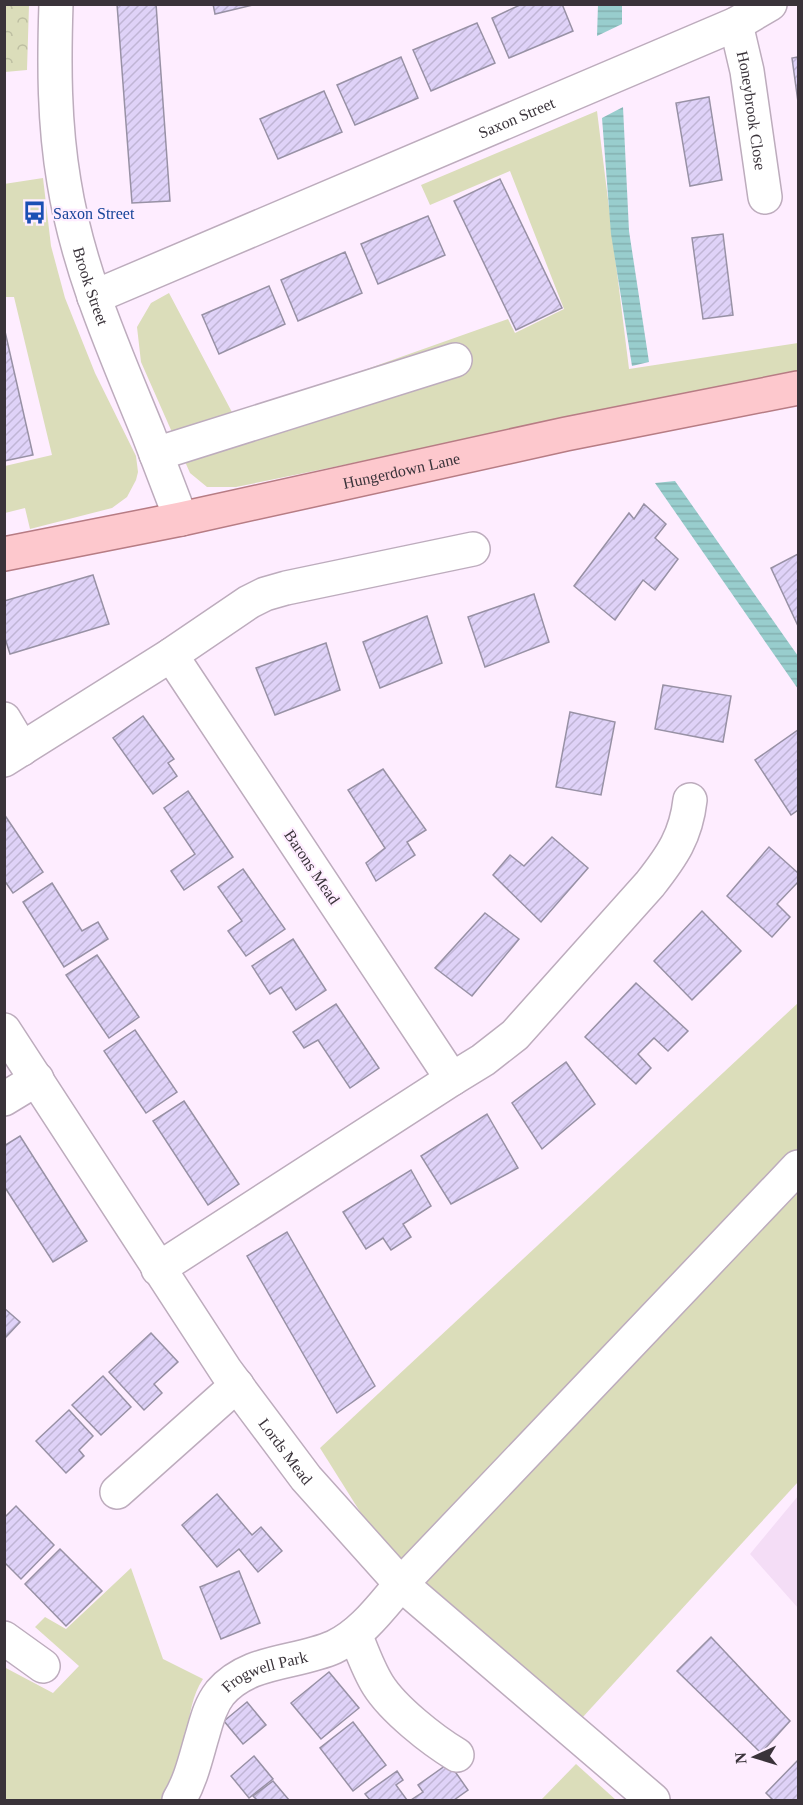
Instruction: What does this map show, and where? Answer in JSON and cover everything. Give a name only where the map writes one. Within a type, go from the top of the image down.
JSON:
[{"type":"main road","name":"Hungerdown Lane","points":[[4,554],[181,519],[566,434],[798,388]]},
{"type":"street","name":"Brook Street","points":[[56,4],[54,78],[57,130],[64,183],[74,232],[94,297],[123,375],[181,519]]},
{"type":"street","name":"Saxon Street","points":[[94,297],[736,24],[770,4]]},
{"type":"street","name":"Honeybrook Close","points":[[736,24],[747,71],[765,197]]},
{"type":"street","points":[[156,454],[455,360]]},
{"type":"street","points":[[4,719],[13,754],[265,594],[473,549]]},
{"type":"street","name":"Barons Mead","points":[[171,655],[452,1079]]},
{"type":"street","points":[[158,1269],[483,1060],[515,1035],[670,859],[686,823],[688,800]]},
{"type":"street","name":"Lords Mead","points":[[4,1030],[158,1269],[237,1385],[306,1478],[401,1584],[652,1800]]},
{"type":"street","points":[[4,1100],[37,1079]]},
{"type":"street","name":"Frogwell Park","points":[[179,1800],[189,1780],[212,1706],[226,1687],[240,1676],[258,1668],[327,1650],[355,1634],[798,1167]]},
{"type":"street","points":[[117,1492],[237,1385]]},
{"type":"street","points":[[355,1634],[378,1685],[391,1701],[444,1747],[457,1755]]},
{"type":"street","points":[[4,1638],[43,1666]]},
{"type":"shaded area","points":[[598,5],[622,5],[622,24],[597,36]]},
{"type":"shaded area","points":[[623,107],[629,231],[649,362],[632,366],[611,234],[602,118]]},
{"type":"shaded area","points":[[675,481],[798,656],[798,689],[655,483]]},
{"type":"shaded area","points":[[798,1496],[798,1608],[750,1554]]},
{"type":"green space","points":[[5,4],[29,5],[27,70],[5,72]]},
{"type":"green space","points":[[597,111],[629,369],[798,343],[798,372],[236,487],[207,487],[190,473],[141,362],[137,327],[151,303],[169,293],[234,416],[508,319],[515,333],[564,309],[510,171],[430,205],[421,185]]},
{"type":"green space","points":[[43,178],[51,246],[65,298],[95,373],[136,456],[138,472],[127,497],[112,508],[30,529],[25,508],[5,513],[5,466],[52,455],[14,297],[5,297],[4,184]]},
{"type":"green space","points":[[798,1003],[798,1482],[582,1718],[401,1577],[320,1448]]},
{"type":"green space","points":[[131,1568],[163,1659],[203,1679],[194,1698],[180,1760],[170,1785],[161,1800],[5,1800],[4,1667],[53,1693],[79,1666],[35,1627],[45,1617],[66,1629]]},
{"type":"green space","points":[[576,1764],[616,1800],[541,1800]]},
{"type":"building","points":[[117,4],[156,4],[170,201],[132,203]]},
{"type":"building","points":[[213,4],[257,4],[215,14]]},
{"type":"building","points":[[522,4],[562,4],[573,31],[509,58],[492,18]]},
{"type":"building","points":[[477,23],[495,63],[431,91],[413,50]]},
{"type":"building","points":[[401,57],[418,98],[355,125],[337,85]]},
{"type":"building","points":[[798,57],[798,102],[792,58]]},
{"type":"building","points":[[324,91],[342,132],[278,159],[260,119]]},
{"type":"building","points":[[709,97],[722,180],[690,186],[676,103]]},
{"type":"building","points":[[500,179],[562,308],[516,330],[454,201]]},
{"type":"building","points":[[428,216],[445,255],[378,284],[361,244]]},
{"type":"building","points":[[723,234],[733,315],[703,319],[692,238]]},
{"type":"building","points":[[345,252],[362,293],[298,321],[281,280]]},
{"type":"building","points":[[269,286],[285,324],[219,354],[202,315]]},
{"type":"building","points":[[4,327],[33,455],[4,461]]},
{"type":"building","points":[[644,504],[666,524],[655,538],[678,559],[655,590],[643,580],[615,620],[574,586],[629,513],[634,519]]},
{"type":"building","points":[[798,554],[798,626],[771,568]]},
{"type":"building","points":[[93,575],[109,624],[10,654],[4,635],[4,601]]},
{"type":"building","points":[[534,594],[549,642],[485,667],[468,617]]},
{"type":"building","points":[[427,616],[442,663],[380,688],[363,642]]},
{"type":"building","points":[[326,643],[340,690],[275,715],[256,668]]},
{"type":"building","points":[[663,685],[731,696],[723,742],[655,729]]},
{"type":"building","points":[[570,712],[615,722],[601,795],[556,787]]},
{"type":"building","points":[[143,716],[174,759],[168,763],[177,776],[153,794],[113,738]]},
{"type":"building","points":[[798,730],[798,810],[791,815],[755,760]]},
{"type":"building","points":[[383,769],[426,830],[407,842],[415,855],[376,881],[366,863],[385,848],[348,790]]},
{"type":"building","points":[[188,791],[233,857],[184,890],[171,871],[195,854],[164,808]]},
{"type":"building","points":[[4,814],[43,872],[13,893],[4,880]]},
{"type":"building","points":[[552,837],[588,868],[541,922],[493,875],[510,855],[524,866]]},
{"type":"building","points":[[769,847],[798,873],[798,882],[777,904],[790,917],[772,937],[727,896]]},
{"type":"building","points":[[243,869],[285,929],[246,956],[228,931],[242,921],[218,887]]},
{"type":"building","points":[[52,883],[82,931],[98,922],[108,939],[64,967],[23,902]]},
{"type":"building","points":[[702,911],[741,951],[692,1000],[654,961]]},
{"type":"building","points":[[485,913],[519,939],[472,996],[435,968]]},
{"type":"building","points":[[293,939],[326,990],[296,1010],[281,987],[270,994],[252,966]]},
{"type":"building","points":[[97,955],[139,1017],[109,1038],[66,975]]},
{"type":"building","points":[[636,983],[688,1031],[668,1051],[654,1038],[638,1054],[651,1068],[636,1084],[585,1037]]},
{"type":"building","points":[[336,1004],[379,1068],[350,1088],[318,1040],[304,1048],[293,1032]]},
{"type":"building","points":[[135,1030],[177,1092],[146,1113],[104,1051]]},
{"type":"building","points":[[566,1062],[595,1104],[542,1149],[512,1103]]},
{"type":"building","points":[[184,1101],[239,1184],[208,1205],[153,1121]]},
{"type":"building","points":[[487,1114],[518,1168],[451,1204],[421,1156]]},
{"type":"building","points":[[20,1136],[87,1241],[53,1262],[4,1186],[4,1146]]},
{"type":"building","points":[[411,1170],[431,1206],[403,1224],[411,1237],[391,1250],[383,1238],[366,1249],[343,1212]]},
{"type":"building","points":[[287,1232],[375,1386],[337,1413],[247,1256]]},
{"type":"building","points":[[4,1308],[20,1322],[4,1339]]},
{"type":"building","points":[[151,1333],[178,1362],[154,1384],[162,1393],[144,1410],[109,1372]]},
{"type":"building","points":[[103,1376],[131,1407],[101,1435],[72,1405]]},
{"type":"building","points":[[69,1410],[93,1436],[79,1450],[84,1456],[66,1473],[36,1441]]},
{"type":"building","points":[[217,1494],[252,1535],[261,1527],[282,1551],[258,1572],[239,1549],[217,1567],[182,1525]]},
{"type":"building","points":[[16,1506],[54,1545],[21,1579],[4,1562],[4,1518]]},
{"type":"building","points":[[60,1549],[102,1591],[66,1626],[25,1584]]},
{"type":"building","points":[[239,1571],[260,1623],[221,1639],[200,1587]]},
{"type":"building","points":[[711,1637],[790,1721],[761,1753],[677,1671]]},
{"type":"building","points":[[329,1672],[359,1708],[321,1739],[291,1703]]},
{"type":"building","points":[[247,1702],[266,1725],[243,1744],[224,1721]]},
{"type":"building","points":[[353,1722],[386,1765],[353,1791],[320,1748]]},
{"type":"building","points":[[254,1756],[273,1779],[249,1798],[231,1776]]},
{"type":"building","points":[[798,1760],[798,1800],[773,1800],[766,1793]]},
{"type":"building","points":[[449,1763],[468,1790],[454,1800],[411,1800],[423,1792],[418,1785]]},
{"type":"building","points":[[397,1771],[403,1780],[396,1785],[407,1800],[370,1800],[365,1794]]},
{"type":"building","points":[[273,1781],[289,1800],[257,1800],[253,1796]]},
{"type":"place","name":"Saxon Street","points":[[35,213]]}]
